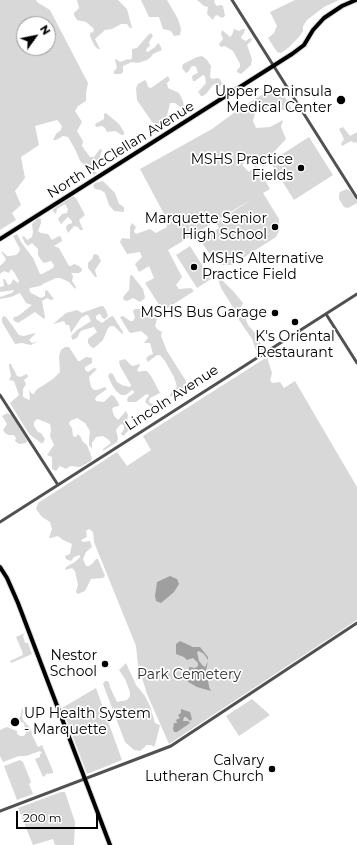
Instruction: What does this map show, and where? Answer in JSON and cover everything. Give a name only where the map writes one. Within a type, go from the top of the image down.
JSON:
[{"type":"main road","name":"North McClellan Avenue","points":[[0,239],[298,50],[324,18],[342,6],[356,0]]},
{"type":"main road","points":[[0,568],[15,596],[110,845]]},
{"type":"street","points":[[232,0],[357,198]]},
{"type":"street","name":"Lincoln Avenue","points":[[0,522],[357,294]]},
{"type":"street","points":[[326,314],[357,363]]},
{"type":"street","points":[[0,395],[58,485]]},
{"type":"street","points":[[0,812],[171,746],[357,623]]},
{"type":"green space","points":[[0,0],[36,0],[50,10],[53,16],[16,16],[16,56],[56,56],[56,22],[88,83],[86,101],[78,106],[75,111],[82,122],[77,131],[83,141],[82,146],[90,157],[94,157],[100,149],[102,150],[99,160],[95,161],[92,165],[95,172],[97,172],[94,175],[87,171],[86,166],[80,161],[68,137],[63,136],[53,140],[56,134],[61,130],[62,126],[57,120],[35,126],[39,145],[21,157],[25,178],[15,191],[21,205],[12,213],[16,220],[0,230]]},
{"type":"green space","points":[[77,0],[118,0],[127,9],[132,28],[130,28],[127,24],[121,24],[112,29],[105,30],[95,39],[100,49],[98,49],[94,45],[90,36],[90,33],[93,32],[94,29],[86,22],[77,20],[74,15],[79,8]]},
{"type":"green space","points":[[141,0],[167,0],[178,19],[181,29],[180,35],[174,36],[171,31],[163,29],[159,17],[149,17]]},
{"type":"green space","points":[[197,0],[214,0],[217,6],[223,6],[225,16],[222,18],[217,15],[213,20],[207,14],[208,7],[204,6]]},
{"type":"green space","points":[[295,0],[339,0],[324,7],[307,20],[299,37],[281,53],[277,52],[268,38],[274,33],[277,26],[270,12]]},
{"type":"green space","points":[[234,29],[239,31],[245,29],[241,37],[242,39],[246,41],[250,38],[252,40],[247,45],[252,59],[251,65],[241,74],[237,72],[240,64],[233,51],[225,46],[221,47],[219,44],[223,39],[221,34],[222,30],[230,37]]},
{"type":"green space","points":[[151,33],[153,36],[149,42],[150,46],[146,51],[148,52],[158,43],[162,50],[153,54],[147,60],[138,63],[132,62],[123,66],[123,72],[121,74],[114,74],[114,71],[117,68],[115,60],[116,59],[120,62],[128,59],[130,60],[132,58],[132,49],[137,48]]},
{"type":"green space","points":[[202,56],[211,66],[210,77],[212,79],[220,79],[222,83],[220,87],[216,84],[213,85],[206,94],[201,96],[198,92],[206,83],[205,76],[203,75],[193,81],[193,75],[198,73],[196,67],[192,66],[186,73],[182,68],[183,64]]},
{"type":"green space","points":[[168,76],[170,80],[167,83],[168,88],[179,93],[183,101],[185,115],[184,116],[181,113],[181,108],[179,106],[175,103],[170,103],[167,116],[162,119],[158,125],[152,122],[137,100],[136,88],[138,84],[145,80],[148,87],[151,88]]},
{"type":"green space","points":[[268,91],[282,92],[292,110],[271,110],[255,113],[253,121],[256,128],[270,127],[283,120],[281,127],[286,139],[261,166],[250,156],[242,165],[249,172],[256,165],[270,189],[263,193],[279,219],[279,231],[276,237],[232,265],[223,265],[214,260],[200,240],[219,228],[216,223],[252,199],[168,250],[182,277],[176,285],[179,289],[191,288],[194,291],[163,311],[145,283],[154,278],[149,266],[139,272],[135,264],[142,257],[140,252],[127,254],[120,242],[122,238],[130,239],[130,227],[132,223],[136,227],[134,231],[136,234],[150,229],[156,233],[167,227],[164,214],[140,169],[212,129],[242,107]]},
{"type":"green space","points":[[106,113],[119,124],[124,132],[124,135],[115,131],[107,132],[102,126],[96,127],[95,124],[104,119],[104,114]]},
{"type":"green space","points":[[343,127],[350,136],[357,132],[357,142],[355,143],[351,141],[342,146],[341,144],[344,139],[339,129]]},
{"type":"green space","name":"MSHS Practice Fields","points":[[309,137],[333,175],[294,200],[270,162]]},
{"type":"green space","points":[[103,181],[115,193],[119,204],[124,207],[124,212],[114,211],[109,205],[105,193],[101,190],[95,189],[93,186],[95,183]]},
{"type":"green space","points":[[347,189],[357,201],[357,203],[348,208],[344,207],[339,199],[340,192]]},
{"type":"green space","points":[[73,196],[76,198],[85,215],[79,220],[83,230],[80,230],[78,227],[74,226],[68,233],[66,228],[67,225],[72,223],[72,221],[68,217],[61,224],[58,219],[62,214],[67,213],[68,209],[65,204],[57,209],[56,214],[52,210]]},
{"type":"green space","points":[[38,218],[41,219],[41,223],[38,231],[48,234],[52,240],[59,236],[61,237],[62,241],[54,246],[59,248],[69,266],[74,264],[79,266],[82,271],[79,273],[71,273],[73,276],[72,281],[76,287],[75,289],[69,282],[60,278],[56,278],[40,286],[30,288],[29,290],[31,293],[41,298],[45,296],[45,291],[47,290],[54,299],[51,300],[47,298],[42,301],[45,317],[44,319],[35,312],[18,323],[13,320],[14,317],[18,316],[32,305],[26,303],[20,293],[11,297],[0,299],[0,297],[12,293],[14,290],[0,292],[0,287],[4,286],[3,279],[5,279],[8,285],[11,284],[13,279],[18,283],[19,281],[11,269],[9,273],[4,271],[0,274],[0,266],[6,259],[2,251],[7,256],[16,255],[19,252],[20,249],[13,236],[17,234],[33,258],[40,274],[53,268],[54,265],[51,261],[44,263],[38,255],[38,249],[32,243],[28,246],[22,237],[24,236],[27,240],[32,237],[32,224]]},
{"type":"green space","name":"MSHS Alternative Practice Field","points":[[190,246],[211,279],[197,288],[176,255]]},
{"type":"green space","points":[[94,254],[98,255],[101,261],[95,270],[97,277],[95,277],[88,268],[88,263]]},
{"type":"green space","points":[[132,275],[143,289],[145,298],[140,302],[133,298],[127,301],[124,300],[123,297],[129,290],[130,276]]},
{"type":"green space","points":[[218,279],[222,280],[243,303],[237,310],[234,309],[221,288]]},
{"type":"green space","points":[[103,306],[106,310],[108,316],[105,319],[99,314],[96,316],[96,319],[102,323],[113,316],[123,334],[114,326],[111,326],[108,328],[103,340],[94,348],[88,343],[88,339],[97,332],[94,327],[83,330],[77,338],[72,340],[71,336],[91,321],[88,315],[81,318],[71,333],[69,325],[66,325],[64,321],[53,324],[66,313],[77,310],[82,313]]},
{"type":"green space","points":[[135,309],[139,309],[144,313],[152,311],[157,319],[155,326],[162,332],[161,336],[167,351],[186,381],[187,387],[173,396],[170,396],[170,394],[177,387],[174,377],[165,361],[160,355],[157,355],[148,362],[146,359],[148,356],[153,354],[150,343],[144,343],[148,338],[147,336],[141,331],[129,332],[120,317],[123,316],[130,321],[133,321],[135,318],[133,311]]},
{"type":"green space","points":[[243,310],[247,312],[248,316],[246,320],[248,325],[265,348],[263,350],[258,352],[256,350],[252,339],[239,320],[237,314],[239,311]]},
{"type":"green space","points":[[4,316],[19,335],[24,336],[35,333],[29,340],[32,343],[38,341],[31,345],[22,343],[15,344],[2,322],[2,318]]},
{"type":"green space","points":[[65,347],[69,347],[78,361],[86,357],[92,358],[92,363],[85,367],[85,370],[88,372],[94,368],[97,369],[89,377],[91,387],[94,390],[105,387],[107,389],[97,396],[95,399],[96,401],[104,402],[111,395],[114,396],[119,406],[112,409],[114,416],[118,420],[126,411],[128,415],[127,421],[130,427],[123,436],[121,434],[124,426],[122,424],[120,425],[116,430],[118,438],[117,442],[103,451],[103,449],[111,443],[109,440],[103,436],[96,437],[92,443],[92,449],[89,445],[90,431],[85,423],[77,418],[70,421],[69,424],[72,428],[73,436],[76,437],[78,434],[81,437],[82,441],[87,445],[92,458],[91,461],[80,467],[70,466],[66,469],[60,466],[56,471],[52,469],[52,457],[47,455],[54,445],[50,436],[50,424],[37,419],[34,422],[34,426],[45,439],[43,443],[41,443],[29,434],[10,403],[19,395],[14,381],[9,380],[11,376],[9,364],[11,364],[17,376],[20,377],[27,374],[28,377],[24,380],[26,384],[23,389],[23,397],[29,400],[29,390],[32,394],[34,394],[36,390],[53,379],[60,372],[59,356],[61,350]]},
{"type":"green space","name":"Park Cemetery","points":[[267,357],[272,373],[270,380],[272,383],[280,382],[284,388],[295,381],[357,487],[357,620],[169,744],[147,694],[138,665],[136,646],[94,542],[93,532],[89,529],[86,531],[87,537],[81,540],[83,542],[90,541],[92,547],[86,552],[83,559],[86,566],[89,566],[96,559],[98,559],[105,576],[103,578],[91,579],[85,591],[78,594],[76,592],[78,585],[75,571],[72,568],[65,570],[66,567],[80,557],[80,555],[74,557],[71,561],[66,559],[65,556],[70,554],[72,544],[58,536],[49,538],[52,529],[50,522],[42,517],[36,509],[38,503],[117,452],[127,466],[151,450],[143,436]]},
{"type":"green space","points":[[125,359],[132,366],[140,364],[137,370],[139,372],[147,371],[151,376],[160,393],[150,398],[149,401],[153,404],[153,406],[151,407],[145,402],[149,396],[148,394],[136,402],[128,402],[128,397],[134,393],[134,391],[132,390],[126,395],[121,395],[112,385],[108,376],[110,373],[113,374],[117,382],[122,385],[130,387],[131,385],[120,366],[119,361]]},
{"type":"green space","points":[[7,413],[11,415],[25,437],[27,441],[26,443],[19,444],[15,441],[15,436],[8,435],[3,430],[7,424],[2,416]]},
{"type":"green space","points":[[25,633],[23,636],[25,643],[28,643],[32,654],[11,663],[10,661],[23,655],[16,637]]},
{"type":"green space","points":[[126,663],[136,685],[145,696],[150,706],[155,723],[160,725],[154,747],[147,745],[140,751],[134,750],[125,742],[103,684],[105,681],[108,681],[117,702],[127,700],[130,696],[130,692],[125,679],[119,670]]},
{"type":"green space","points":[[96,688],[122,760],[87,774],[62,708]]},
{"type":"green space","points":[[252,699],[270,715],[239,736],[226,716]]},
{"type":"green space","points":[[22,708],[23,720],[31,729],[32,735],[38,747],[42,745],[53,771],[53,773],[47,773],[43,777],[35,759],[40,757],[40,754],[42,753],[40,751],[3,762],[0,756],[0,730],[7,727],[17,731],[17,734],[20,736],[24,736],[26,733],[24,723],[18,721]]},
{"type":"green space","points":[[20,760],[23,762],[31,782],[29,784],[33,794],[17,800],[4,766]]},
{"type":"green space","points":[[61,792],[65,792],[75,822],[74,845],[55,845],[53,839],[33,845],[18,808]]},
{"type":"shaded area","points":[[170,576],[177,579],[179,584],[174,592],[161,603],[156,601],[155,596],[157,582]]},
{"type":"shaded area","points":[[180,641],[193,647],[200,647],[208,657],[208,660],[204,654],[199,651],[197,652],[199,661],[203,666],[205,667],[208,662],[205,674],[207,676],[211,691],[197,687],[185,680],[185,674],[189,671],[189,667],[195,668],[198,666],[198,663],[193,658],[187,660],[176,654],[176,644]]},
{"type":"shaded area","points":[[181,709],[190,712],[192,719],[190,721],[184,717],[183,721],[188,721],[190,723],[177,732],[174,732],[174,723],[177,723],[176,720],[180,718],[178,715],[181,713]]},
{"type":"place","name":"Upper Peninsula Medical Center","points":[[341,100]]},
{"type":"place","name":"MSHS Practice Fields","points":[[301,168]]},
{"type":"place","name":"Marquette Senior High School","points":[[275,227]]},
{"type":"place","name":"MSHS Alternative Practice Field","points":[[194,267]]},
{"type":"place","name":"MSHS Bus Garage","points":[[275,313]]},
{"type":"place","name":"K's Oriental Restaurant","points":[[295,322]]},
{"type":"place","name":"Nestor School","points":[[105,664]]},
{"type":"place","name":"UP Health System - Marquette","points":[[15,722]]},
{"type":"place","name":"Calvary Lutheran Church","points":[[272,769]]}]
